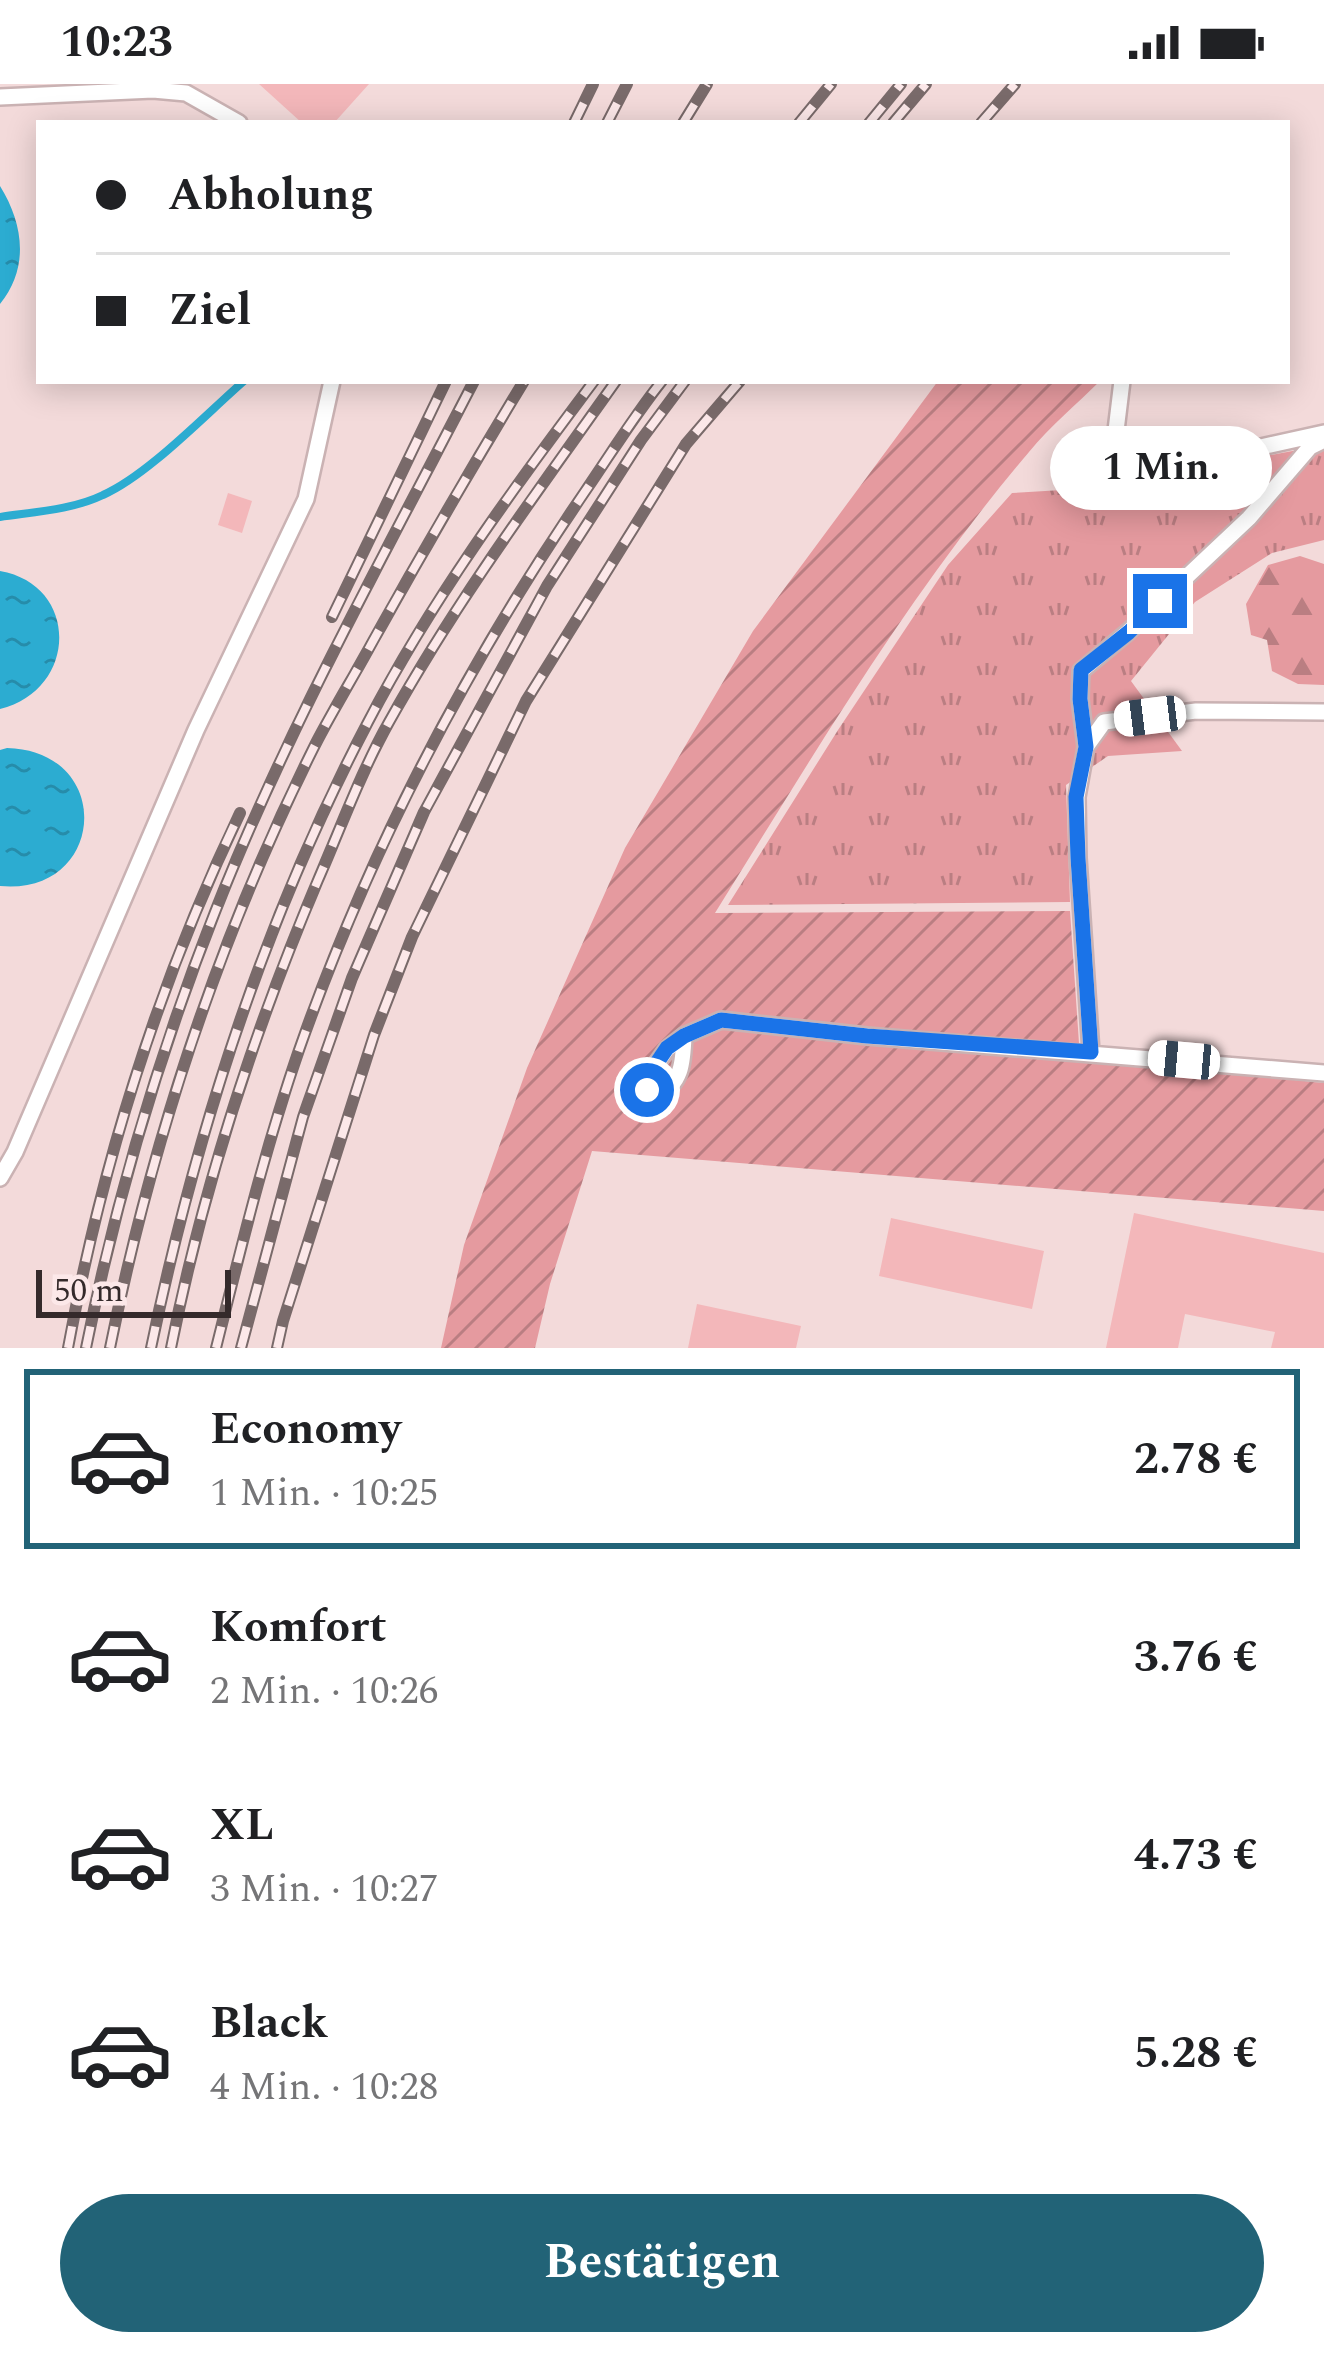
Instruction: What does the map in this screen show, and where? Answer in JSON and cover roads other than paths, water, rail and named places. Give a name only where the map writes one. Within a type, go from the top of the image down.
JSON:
[{"type":"lane","points":[[0,98],[190,88],[235,120]]},
{"type":"lane","points":[[0,1178],[196,730],[306,499],[331,384]]},
{"type":"lane","points":[[1122,384],[1114,448],[1127,470],[1153,471],[1324,436]]},
{"type":"lane","points":[[1091,1052],[1076,797],[1086,747],[1081,670],[1129,632],[1249,518],[1324,436]]},
{"type":"lane","points":[[1086,747],[1105,722],[1196,711],[1324,712]]},
{"type":"lane","points":[[684,1036],[721,1020],[1324,1073]]},
{"type":"water","points":[[0,186],[14,215],[20,245],[16,275],[0,304]]},
{"type":"water","points":[[0,571],[26,580],[45,596],[56,616],[59,638],[55,661],[44,681],[26,698],[0,709]]},
{"type":"water","points":[[0,750],[42,755],[67,772],[81,796],[84,822],[78,848],[61,869],[35,883],[0,886]]},
{"type":"waterway","points":[[0,517],[78,504],[120,486],[241,384]]},
{"type":"railway","points":[[575,120],[593,84]]},
{"type":"railway","points":[[609,120],[627,84]]},
{"type":"railway","points":[[685,120],[707,84]]},
{"type":"railway","points":[[801,120],[831,84]]},
{"type":"railway","points":[[871,120],[901,84]]},
{"type":"railway","points":[[896,120],[926,84]]},
{"type":"railway","points":[[984,120],[1015,84]]},
{"type":"railway","points":[[332,617],[445,384]]},
{"type":"railway","points":[[86,1348],[141,1127],[215,912],[305,710],[472,384]]},
{"type":"railway","points":[[110,1348],[168,1116],[249,890],[322,732],[522,384]]},
{"type":"railway","points":[[151,1348],[189,1187],[238,1027],[331,796],[392,677],[446,590],[592,384]]},
{"type":"railway","points":[[171,1348],[198,1228],[252,1052],[369,760],[469,591],[614,384]]},
{"type":"railway","points":[[216,1348],[264,1161],[299,1050],[356,904],[424,762],[500,625],[660,384]]},
{"type":"railway","points":[[241,1348],[303,1117],[352,978],[424,812],[547,586],[683,384]]},
{"type":"railway","points":[[277,1348],[374,1035],[412,937],[526,701],[686,444],[737,384]]},
{"type":"railway","points":[[68,1348],[98,1210],[136,1074],[184,942],[240,813]]}]
